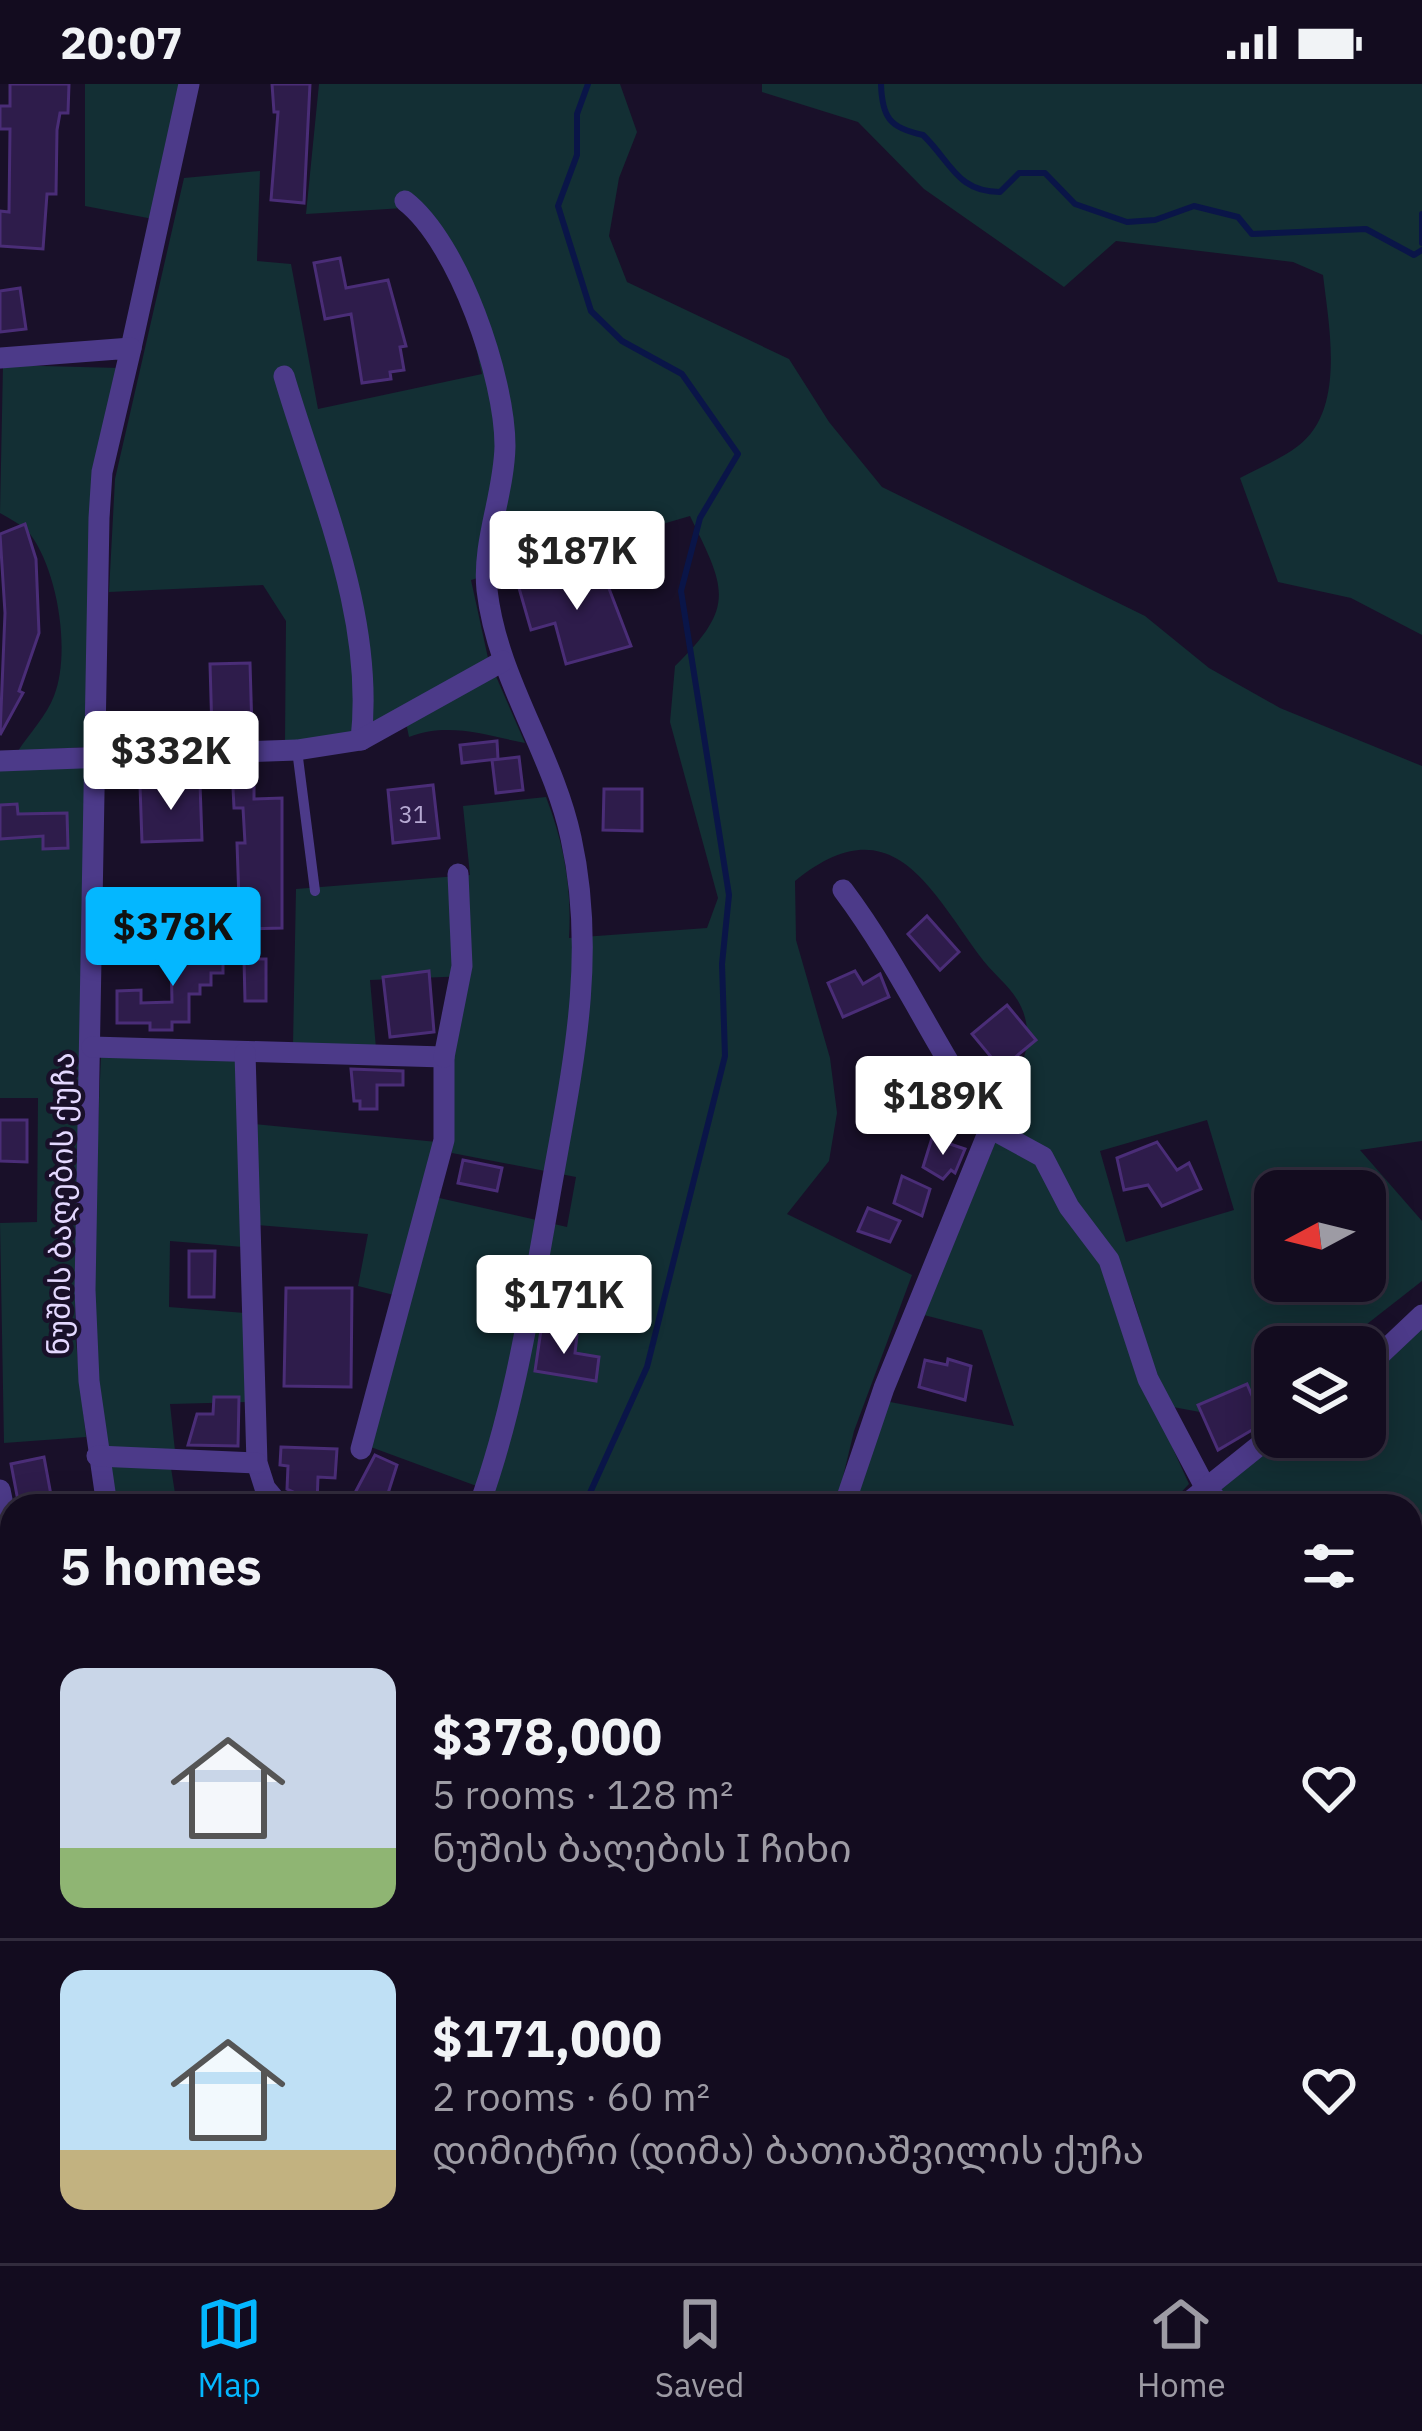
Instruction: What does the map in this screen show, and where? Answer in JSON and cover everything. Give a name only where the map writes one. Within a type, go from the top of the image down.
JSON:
[{"type":"street","name":"ნუშის ბაღების ქუჩა","points":[[105,1494],[97,1456],[85,1290],[102,472],[189,84]]},
{"type":"street","points":[[405,201],[427,217],[455,261],[474,309],[505,444],[487,586],[502,661],[570,833],[583,907],[573,1086],[519,1360],[482,1494]]},
{"type":"street","points":[[0,358],[131,348]]},
{"type":"street","points":[[284,376],[349,584],[367,688],[361,740]]},
{"type":"street","points":[[0,761],[297,750],[361,740],[502,661]]},
{"type":"street","points":[[361,1449],[444,1140],[444,1057],[461,966],[458,874]]},
{"type":"street","points":[[843,890],[884,944],[946,1060],[990,1128],[1043,1156],[1069,1207],[1109,1260],[1148,1378],[1212,1494]]},
{"type":"street","points":[[92,1047],[444,1057]]},
{"type":"street","points":[[245,1053],[257,1463],[270,1494]]},
{"type":"street","points":[[848,1494],[884,1388],[990,1128]]},
{"type":"street","points":[[1386,1350],[1422,1315]]},
{"type":"street","points":[[1195,1494],[1254,1448]]},
{"type":"street","points":[[97,1456],[257,1463]]},
{"type":"lane","points":[[297,750],[315,892]]},
{"type":"green space","points":[[85,84],[185,84],[153,219],[85,206]]},
{"type":"green space","points":[[319,84],[620,84],[637,132],[619,178],[609,236],[627,282],[789,359],[829,422],[882,487],[1145,616],[1209,668],[1280,708],[1422,766],[1422,1141],[1360,1150],[1377,1170],[1254,1170],[1254,1302],[1386,1302],[1386,1180],[1422,1221],[1422,1281],[1364,1326],[1254,1326],[1254,1414],[1248,1421],[1173,1407],[1158,1377],[1128,1286],[1104,1241],[1073,1201],[1002,1128],[1026,1050],[1026,1022],[1019,1002],[923,880],[903,862],[881,852],[856,850],[828,859],[795,881],[796,940],[830,1058],[837,1113],[829,1161],[787,1214],[912,1275],[854,1431],[839,1494],[498,1494],[368,1446],[435,1197],[567,1227],[576,1177],[452,1153],[454,1056],[468,976],[370,980],[376,1048],[293,1045],[296,889],[470,875],[463,806],[546,797],[565,866],[569,938],[707,928],[718,898],[670,722],[675,666],[708,627],[719,596],[711,561],[690,516],[471,580],[488,658],[525,743],[452,730],[409,737],[404,713],[356,734],[285,742],[286,621],[263,585],[109,592],[115,479],[184,178],[260,171],[257,261],[291,264],[318,409],[482,374],[456,284],[404,208],[306,214]],"holes":[[[1207,1120],[1234,1210],[1126,1242],[1100,1151]]]},
{"type":"green space","points":[[762,84],[1422,84],[1422,635],[1351,598],[1278,582],[1240,478],[1298,446],[1323,411],[1331,366],[1323,275],[1293,262],[1116,241],[1064,287],[924,189],[858,122],[762,92]]},
{"type":"green space","points":[[3,365],[120,368],[87,747],[18,751],[54,696],[61,636],[54,590],[40,550],[27,531],[0,513]]},
{"type":"green space","points":[[87,767],[75,1333],[86,1437],[4,1443],[0,1223],[37,1222],[38,1098],[0,1098],[0,771]]},
{"type":"green space","points":[[101,1055],[236,1058],[243,1247],[170,1241],[169,1307],[245,1313],[247,1402],[170,1404],[175,1451],[102,1449],[91,1298]]},
{"type":"green space","points":[[254,1124],[437,1142],[394,1295],[358,1286],[368,1234],[257,1225]]},
{"type":"green space","points":[[997,1138],[1041,1164],[1096,1251],[1141,1378],[1189,1484],[1179,1494],[858,1494],[885,1401],[1014,1426],[982,1330],[924,1315]]},
{"type":"green space","points":[[1422,1312],[1422,1494],[1217,1494],[1218,1475],[1254,1441],[1254,1458],[1386,1458],[1386,1338]]},
{"type":"green space","points":[[106,1462],[171,1468],[175,1494],[112,1494]]},
{"type":"building","points":[[10,84],[69,84],[68,113],[60,113],[57,130],[56,194],[47,194],[43,249],[0,246],[0,211],[9,212],[10,129],[0,129],[0,106],[10,106]]},
{"type":"building","points":[[272,84],[310,84],[304,203],[271,200],[278,112],[274,112]]},
{"type":"building","points":[[340,258],[346,288],[388,280],[406,346],[400,347],[404,370],[390,372],[391,379],[362,383],[351,314],[325,319],[314,263]]},
{"type":"building","points":[[20,288],[26,329],[0,332],[0,291]]},
{"type":"building","points":[[25,524],[36,559],[39,633],[19,691],[23,693],[0,735],[5,613],[0,534]]},
{"type":"building","points":[[600,565],[631,646],[566,664],[555,623],[531,630],[519,588]]},
{"type":"building","points":[[250,663],[252,731],[212,732],[210,664]]},
{"type":"building","points":[[497,741],[498,759],[462,763],[460,745]]},
{"type":"building","points":[[519,757],[523,790],[496,793],[492,760]]},
{"type":"building","points":[[200,784],[202,840],[142,842],[140,786]]},
{"type":"building","points":[[433,785],[439,838],[393,843],[388,790]]},
{"type":"building","points":[[254,787],[254,799],[282,798],[282,928],[240,929],[237,843],[245,843],[243,808],[234,808],[233,788]]},
{"type":"building","points":[[604,789],[642,789],[642,831],[603,830]]},
{"type":"building","points":[[17,804],[18,814],[67,813],[68,848],[43,849],[43,836],[0,839],[0,805]]},
{"type":"building","points":[[927,916],[959,952],[940,970],[908,934]]},
{"type":"building","points":[[223,947],[223,973],[211,973],[211,985],[200,985],[200,994],[189,994],[189,1022],[172,1022],[172,1030],[150,1030],[150,1023],[117,1023],[117,991],[141,990],[141,1003],[172,1002],[171,948]]},
{"type":"building","points":[[244,959],[266,959],[266,1001],[245,1001]]},
{"type":"building","points":[[429,971],[434,1032],[390,1037],[383,977]]},
{"type":"building","points":[[855,971],[863,984],[880,974],[889,997],[843,1017],[828,983]]},
{"type":"building","points":[[1007,1005],[1036,1040],[1001,1069],[972,1034]]},
{"type":"building","points":[[351,1069],[403,1071],[403,1085],[377,1085],[377,1109],[360,1109],[360,1101],[354,1101]]},
{"type":"building","points":[[0,1120],[27,1120],[27,1162],[0,1161]]},
{"type":"building","points":[[932,1138],[965,1149],[955,1173],[951,1170],[943,1179],[923,1167]]},
{"type":"building","points":[[1157,1142],[1177,1170],[1189,1163],[1201,1189],[1162,1206],[1148,1185],[1124,1190],[1117,1158]]},
{"type":"building","points":[[463,1160],[502,1168],[497,1191],[458,1183]]},
{"type":"building","points":[[902,1176],[930,1189],[922,1216],[894,1203]]},
{"type":"building","points":[[868,1208],[900,1221],[890,1242],[858,1231]]},
{"type":"building","points":[[189,1251],[215,1251],[214,1297],[189,1297]]},
{"type":"building","points":[[286,1288],[352,1288],[351,1387],[284,1386]]},
{"type":"building","points":[[541,1330],[577,1335],[575,1353],[599,1357],[596,1381],[535,1371]]},
{"type":"building","points":[[948,1359],[971,1366],[965,1400],[919,1387],[925,1360],[947,1365]]},
{"type":"building","points":[[1247,1384],[1254,1400],[1254,1429],[1218,1450],[1198,1405]]},
{"type":"building","points":[[214,1397],[239,1397],[238,1446],[188,1445],[197,1414],[213,1414]]},
{"type":"building","points":[[281,1447],[337,1449],[335,1478],[318,1477],[317,1494],[287,1489],[288,1466],[280,1465]]},
{"type":"building","points":[[375,1455],[397,1465],[388,1494],[354,1494]]},
{"type":"building","points":[[44,1457],[51,1494],[17,1494],[11,1464]]},
{"type":"waterway","points":[[588,84],[577,114],[577,155],[558,206],[591,311],[622,341],[682,374],[738,454],[700,518],[681,591],[729,895],[722,964],[725,1056],[647,1367],[589,1494]]},
{"type":"waterway","points":[[881,84],[890,120],[923,135],[956,174],[985,191],[1000,192],[1019,173],[1045,173],[1075,204],[1127,222],[1155,220],[1194,206],[1238,217],[1252,234],[1366,229],[1414,255],[1422,250]]},
{"type":"waterway","points":[[1422,214],[1422,243]]}]
